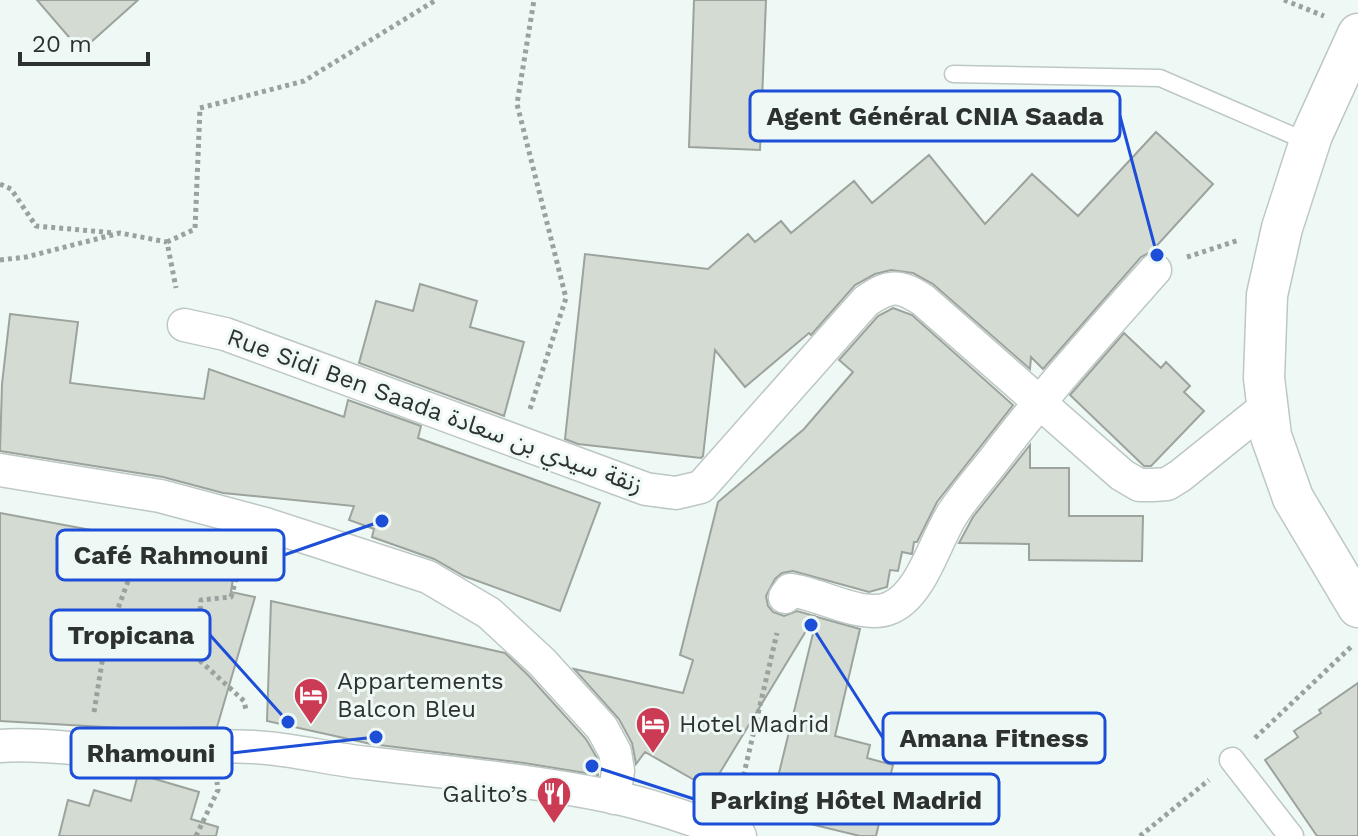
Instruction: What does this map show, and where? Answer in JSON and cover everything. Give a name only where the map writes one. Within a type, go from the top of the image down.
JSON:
[{"type":"street","points":[[1358,34],[1310,143],[1282,228],[1267,295],[1264,378],[1271,436],[1293,498],[1358,607]]},
{"type":"street","points":[[785,597],[789,591],[802,591],[874,611],[899,603],[919,578],[952,515],[1038,401],[1155,270]]},
{"type":"street","name":"Rue Sidi Ben Saada زنقة سيدي بن سعادة","points":[[184,325],[225,334],[519,445],[646,489],[676,493],[701,487],[866,301],[886,288],[906,289],[923,300],[1122,475],[1139,485],[1167,484],[1180,476],[1267,406]]},
{"type":"street","points":[[0,470],[160,496],[265,524],[428,577],[489,613],[542,662],[602,728],[615,752],[618,771],[614,798]]},
{"type":"street","points":[[0,746],[26,744],[89,749],[253,747],[315,753],[365,763],[503,778],[614,798],[735,834]]},
{"type":"street","points":[[1232,760],[1291,836]]},
{"type":"lane","points":[[953,74],[1160,78],[1310,143]]},
{"type":"path","points":[[0,184],[11,189],[36,226],[120,233],[167,242],[195,229],[200,108],[304,81],[436,0]]},
{"type":"path","points":[[519,445],[566,298],[517,104],[534,0]]},
{"type":"path","points":[[1155,270],[1213,247],[1282,228]]},
{"type":"path","points":[[0,260],[26,257],[120,233]]},
{"type":"path","points":[[167,242],[184,325]]},
{"type":"path","points":[[110,630],[160,496]]},
{"type":"path","points":[[253,747],[244,701],[196,657],[201,600],[231,597],[243,554],[265,524]]},
{"type":"path","points":[[735,834],[785,597]]},
{"type":"path","points":[[89,749],[105,644]]},
{"type":"path","points":[[196,836],[205,816]]},
{"type":"building","points":[[37,0],[138,0],[81,51]]},
{"type":"building","points":[[694,0],[766,0],[760,150],[689,147]]},
{"type":"building","points":[[1156,132],[1213,184],[1151,252],[1141,257],[1043,369],[1031,357],[1030,369],[933,284],[913,273],[891,270],[875,274],[855,285],[811,335],[809,333],[745,387],[715,350],[701,458],[578,444],[565,439],[585,254],[708,269],[748,234],[755,242],[781,221],[791,233],[854,181],[872,203],[929,155],[985,224],[1032,174],[1078,216]]},
{"type":"building","points":[[420,284],[477,301],[470,327],[524,342],[504,416],[359,363],[376,301],[413,311]]},
{"type":"building","points":[[893,308],[912,315],[1013,405],[937,502],[917,542],[914,542],[912,554],[902,552],[898,571],[890,570],[887,587],[869,592],[793,571],[782,573],[775,579],[766,596],[773,612],[784,616],[797,611],[815,616],[710,789],[645,752],[636,764],[632,743],[619,719],[574,669],[683,693],[693,660],[680,655],[718,502],[804,429],[853,372],[839,360],[878,316]]},
{"type":"building","points":[[10,314],[78,322],[70,383],[204,399],[209,369],[344,417],[348,400],[421,426],[418,438],[600,503],[560,611],[464,576],[434,559],[372,537],[374,529],[349,520],[354,506],[223,493],[163,477],[0,451],[2,384]]},
{"type":"building","points":[[1124,333],[1161,368],[1166,362],[1190,386],[1184,392],[1204,411],[1151,466],[1144,466],[1070,395]]},
{"type":"building","points":[[1030,445],[1030,468],[1069,468],[1069,516],[1143,516],[1142,561],[1029,560],[1029,544],[959,543],[973,517]]},
{"type":"building","points":[[0,513],[236,557],[231,592],[255,597],[217,727],[139,729],[0,721]]},
{"type":"building","points":[[271,601],[505,653],[586,739],[597,758],[598,775],[371,744],[267,721]]},
{"type":"building","points":[[817,617],[860,629],[835,736],[870,745],[867,758],[893,765],[876,836],[860,836],[769,814]]},
{"type":"building","points":[[1358,683],[1358,836],[1317,836],[1265,760],[1298,737],[1294,731],[1321,713],[1319,710]]},
{"type":"building","points":[[138,774],[199,792],[191,819],[218,827],[216,836],[59,836],[68,800],[89,806],[94,790],[131,801]]},
{"type":"place","name":"Agent Général CNIA Saada","points":[[1157,255]]},
{"type":"place","name":"Café Rahmouni","points":[[382,521]]},
{"type":"place","name":"Amana Fitness","points":[[811,625]]},
{"type":"place","name":"Tropicana","points":[[288,722]]},
{"type":"place","name":"Appartements Balcon Bleu","points":[[311,726]]},
{"type":"place","name":"Rhamouni","points":[[376,737]]},
{"type":"place","name":"Hotel Madrid","points":[[653,755]]},
{"type":"place","name":"Parking Hôtel Madrid","points":[[592,766]]},
{"type":"place","name":"Galito’s","points":[[554,825]]}]
